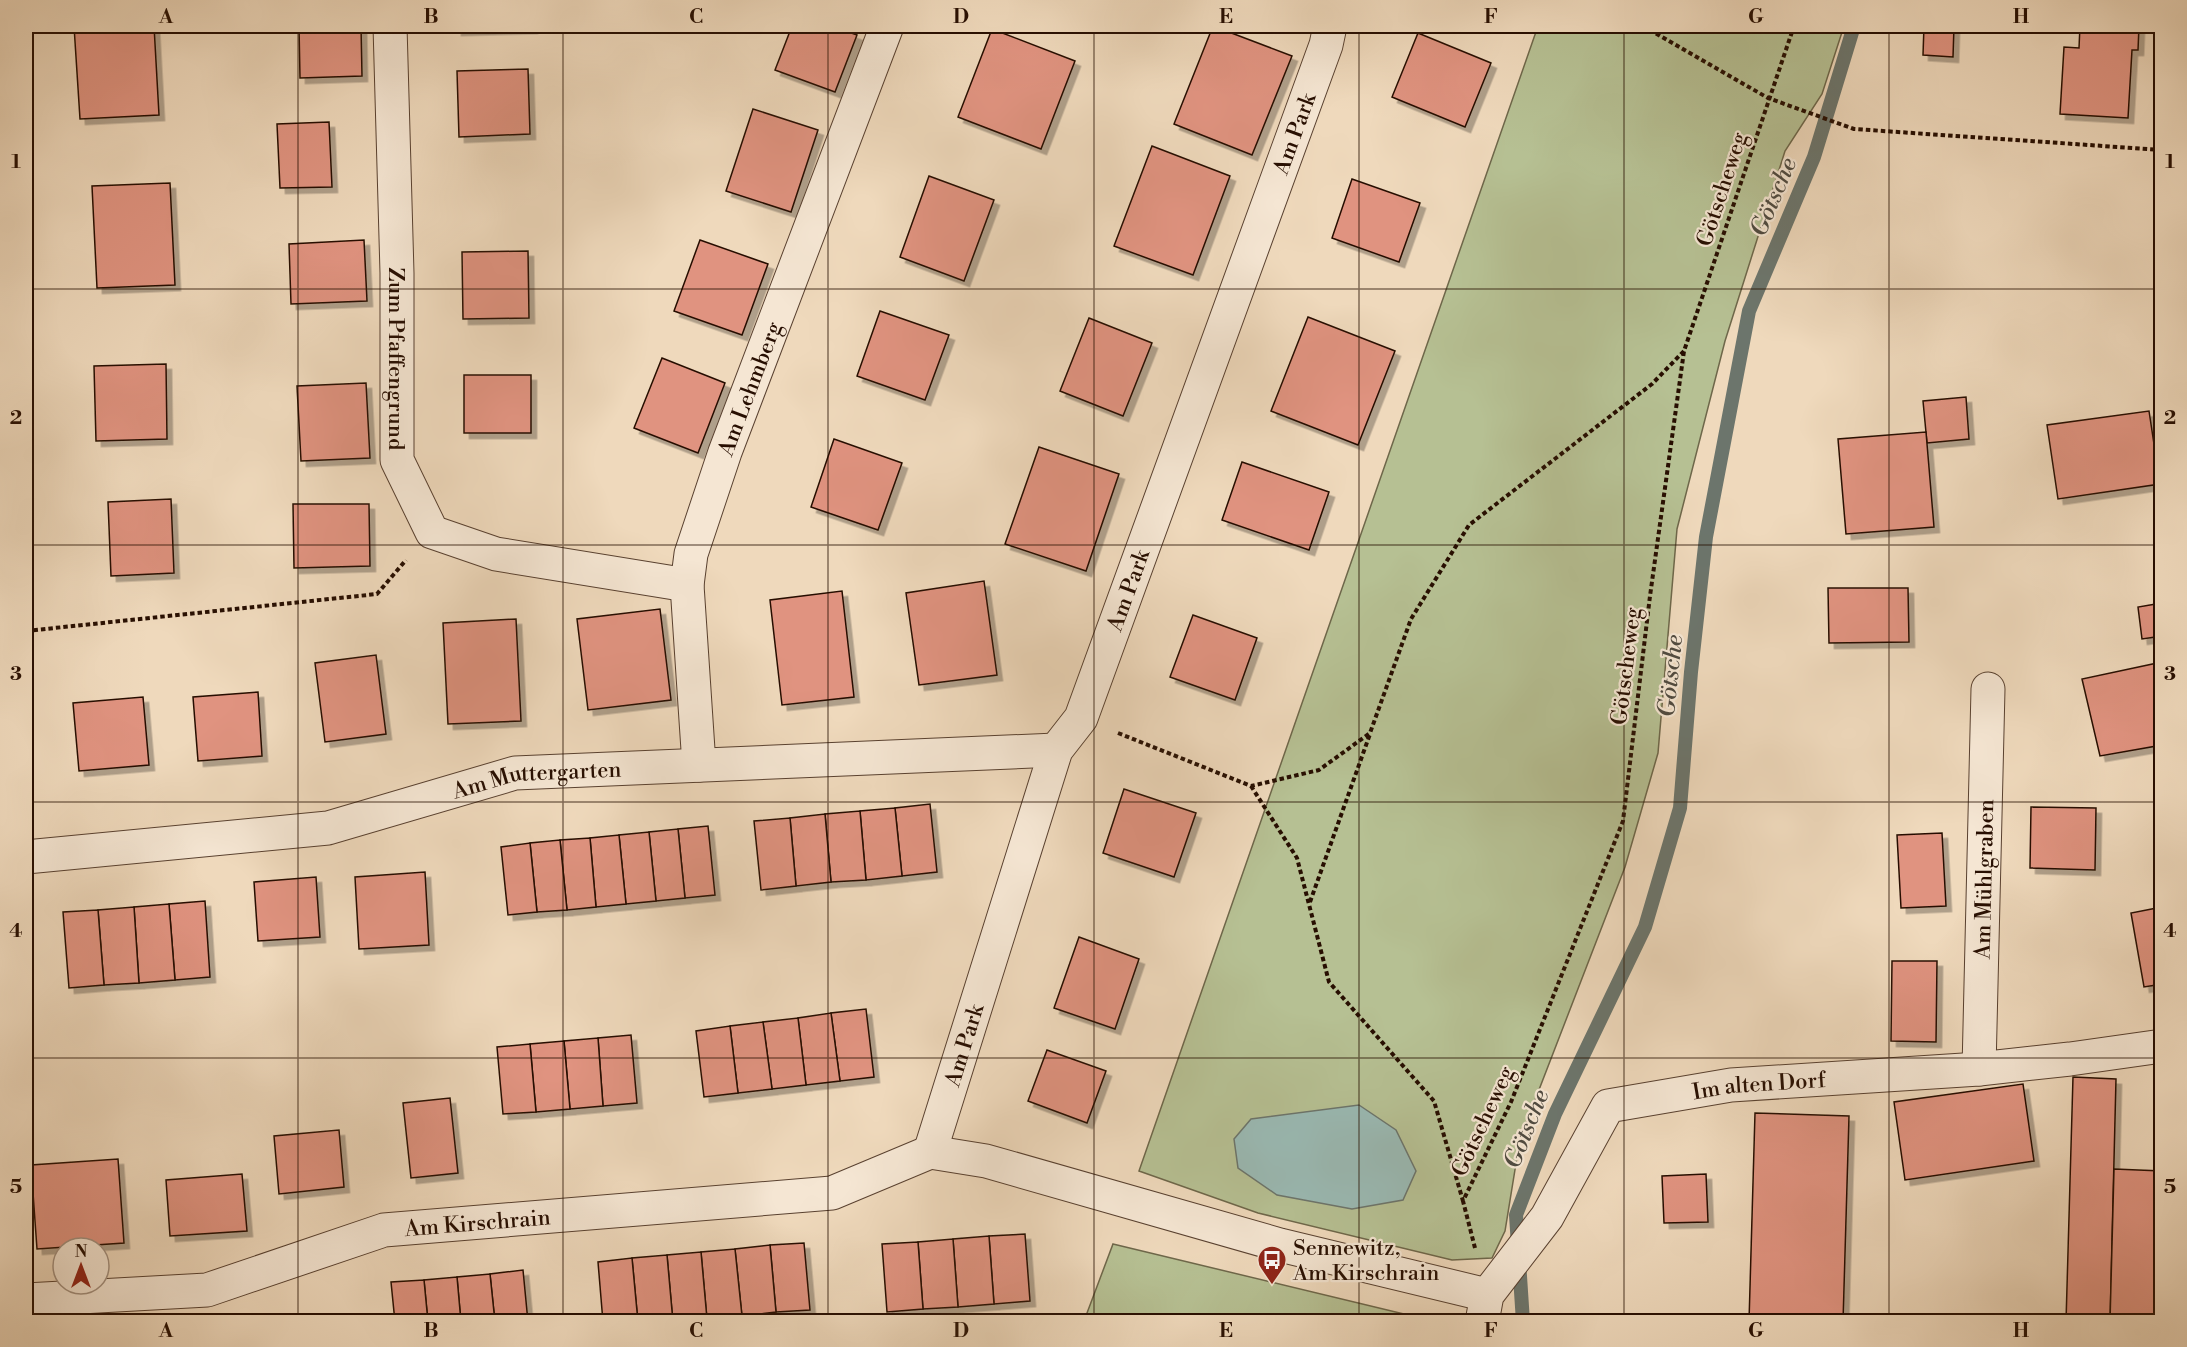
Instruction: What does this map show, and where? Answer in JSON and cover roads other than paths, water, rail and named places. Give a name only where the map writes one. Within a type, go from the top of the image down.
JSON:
[{"type":"street","name":"Zum Pfaffengrund","points":[[390,26],[397,273],[397,460],[432,532],[496,554],[687,585]]},
{"type":"street","name":"Am Lehmberg","points":[[699,765],[687,585],[691,554],[725,452],[887,26]]},
{"type":"street","name":"Am Park","points":[[930,1152],[1056,750],[1081,718],[1326,45],[1330,26]]},
{"type":"street","name":"Am Mühlgraben","points":[[1979,1069],[1988,689]]},
{"type":"street","name":"Am Muttergarten","points":[[26,857],[328,828],[514,773],[1056,750]]},
{"type":"street","name":"Im alten Dorf","points":[[1485,1308],[1547,1217],[1608,1106],[1731,1085],[1979,1069],[2162,1046]]},
{"type":"street","name":"Am Kirschrain","points":[[26,1300],[207,1290],[384,1230],[832,1193],[930,1152]]},
{"type":"street","points":[[930,1152],[986,1161],[1280,1245],[1485,1308]]},
{"type":"water","points":[[1359,1105],[1396,1130],[1416,1171],[1403,1200],[1352,1209],[1277,1195],[1238,1168],[1234,1139],[1251,1119]]},
{"type":"waterway","name":"Götsche","points":[[1523,1322],[1516,1215],[1555,1114],[1645,927],[1680,808],[1691,672],[1706,537],[1749,311],[1814,157],[1854,26]]},
{"type":"place","name":"Sennewitz, Am Kirschrain","points":[[1272,1286]]}]
